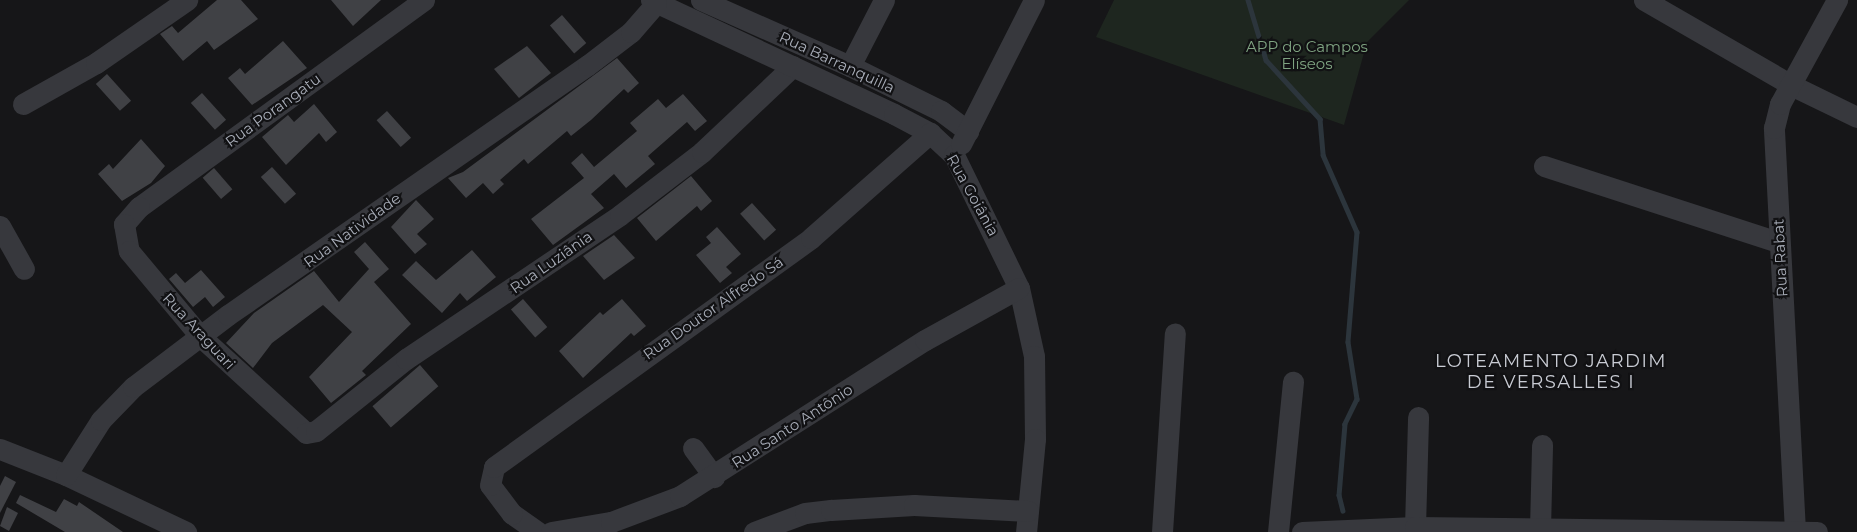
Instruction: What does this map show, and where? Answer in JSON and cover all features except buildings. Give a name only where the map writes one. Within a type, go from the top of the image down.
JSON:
[{"type":"street","points":[[23,104],[96,63],[187,0]]},
{"type":"street","name":"Rua Porangatu","points":[[124,224],[139,207],[424,0]]},
{"type":"street","name":"Rua Barranquilla","points":[[701,0],[724,5],[850,66],[941,111],[968,131]]},
{"type":"street","points":[[850,66],[884,0]]},
{"type":"street","points":[[954,155],[1034,0]]},
{"type":"street","points":[[1644,0],[1791,85],[1857,117]]},
{"type":"street","name":"Rua Rabat","points":[[1795,531],[1778,242],[1774,128],[1791,85],[1837,0]]},
{"type":"street","name":"Rua Goiânia","points":[[654,1],[930,133],[954,155],[1019,288],[1036,370],[1027,522]]},
{"type":"street","name":"Rua Natividade","points":[[66,475],[116,402],[201,337],[588,65],[631,32],[654,1]]},
{"type":"street","name":"Rua Luziânia","points":[[295,427],[306,433],[316,431],[406,359],[620,215],[702,152],[793,66]]},
{"type":"street","name":"Rua Doutor Alfredo Sá","points":[[538,532],[512,514],[490,485],[491,473],[507,455],[811,238],[930,133]]},
{"type":"street","points":[[1544,166],[1778,242]]},
{"type":"street","name":"Rua Araguari","points":[[124,224],[129,250],[201,337],[295,427]]},
{"type":"street","points":[[0,226],[24,269]]},
{"type":"street","name":"Rua Santo Antônio","points":[[551,532],[651,509],[714,477],[925,340],[1019,288]]},
{"type":"street","points":[[1162,532],[1175,333]]},
{"type":"street","points":[[1278,532],[1293,382]]},
{"type":"street","points":[[1415,527],[1418,417]]},
{"type":"street","points":[[1540,528],[1542,445]]},
{"type":"street","points":[[693,448],[714,477]]},
{"type":"street","points":[[0,450],[66,475],[156,526],[186,532]]},
{"type":"street","points":[[754,532],[805,513],[914,505],[1027,522]]},
{"type":"street","points":[[1302,532],[1415,527],[1817,532]]},
{"type":"green space","name":"APP do Campos Elíseos","points":[[1114,0],[1409,0],[1367,42],[1344,125],[1096,37]]},
{"type":"waterway","points":[[1248,0],[1266,60],[1320,119],[1323,155],[1357,232],[1348,342],[1357,399],[1345,424],[1339,495],[1343,511]]},
{"type":"district","name":"LOTEAMENTO JARDIM DE VERSALLES I","points":[[1551,372]]}]
